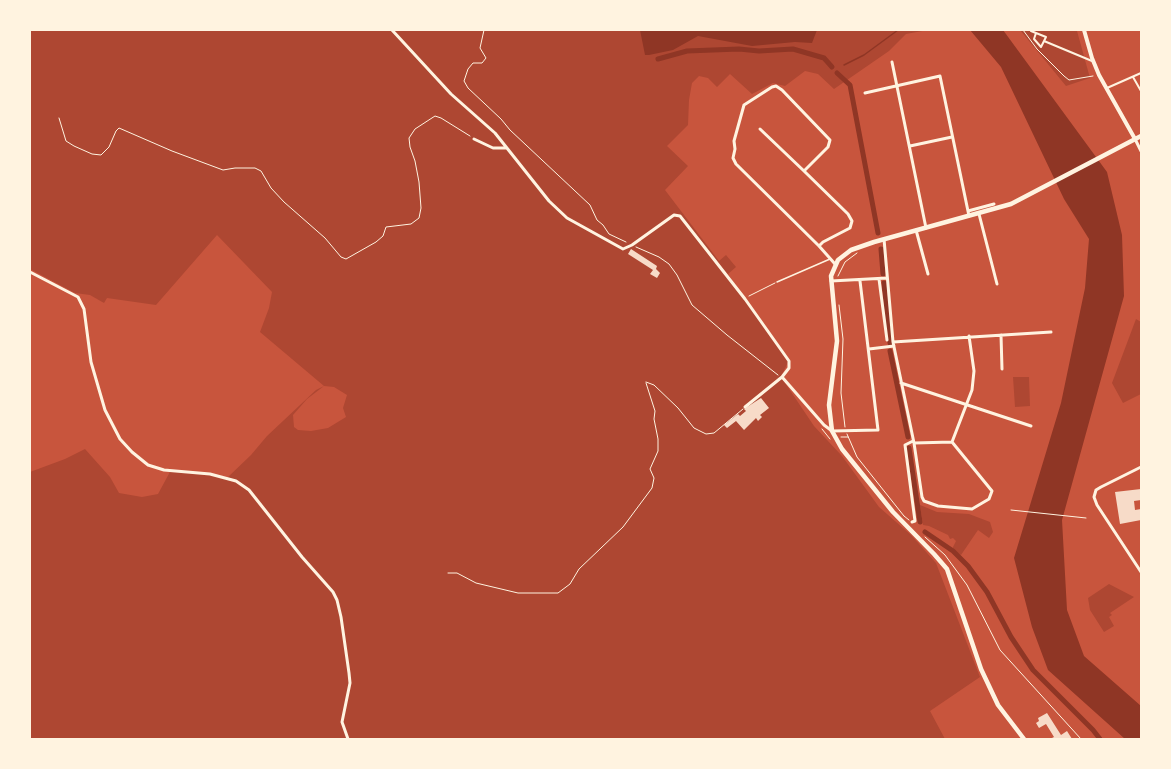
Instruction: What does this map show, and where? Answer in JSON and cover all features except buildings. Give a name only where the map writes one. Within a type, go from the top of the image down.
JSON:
[{"type":"main road","points":[[1084,30],[1093,61],[1099,75],[1135,139]]},
{"type":"main road","points":[[1024,739],[998,705],[981,669],[947,569],[893,512],[850,460],[835,438],[832,430],[829,405],[837,340],[831,281],[835,264],[842,256],[851,250],[916,230],[969,217],[1021,200],[1141,136]]},
{"type":"street","points":[[392,30],[451,94],[469,108],[495,133],[549,201],[567,218],[623,249],[632,246],[674,215],[678,214],[745,299],[788,359],[789,368],[782,377],[745,407]]},
{"type":"street","points":[[1031,31],[1036,33],[1046,37],[1041,47],[1034,39],[1036,33]]},
{"type":"street","points":[[1044,40],[1093,61]]},
{"type":"street","points":[[892,62],[926,228]]},
{"type":"street","points":[[1107,88],[1141,73]]},
{"type":"street","points":[[865,93],[940,76],[969,217]]},
{"type":"street","points":[[1132,77],[1141,91]]},
{"type":"street","points":[[804,171],[828,147],[830,140],[829,137],[779,88],[772,87],[750,99],[742,109],[734,141],[735,149],[733,158],[736,164],[819,246],[835,264]]},
{"type":"street","points":[[760,129],[848,214],[852,221],[851,226],[823,242],[819,246]]},
{"type":"street","points":[[910,146],[952,138]]},
{"type":"street","points":[[474,139],[493,148],[507,148]]},
{"type":"street","points":[[1135,139],[1141,151]]},
{"type":"street","points":[[968,211],[994,204]]},
{"type":"street","points":[[979,214],[997,284]]},
{"type":"street","points":[[916,230],[928,274]]},
{"type":"street","points":[[884,239],[894,344],[922,497],[924,501],[938,506],[972,509],[989,499],[992,494],[991,489],[952,442]]},
{"type":"street","points":[[30,272],[78,297],[84,309],[91,362],[105,410],[113,427],[125,445],[148,465],[164,470],[218,475],[236,481],[249,490],[302,557],[333,592],[337,600],[341,617],[349,673],[350,683],[342,722],[348,739]]},
{"type":"street","points":[[831,281],[860,281],[887,278]]},
{"type":"street","points":[[879,279],[887,340]]},
{"type":"street","points":[[782,377],[824,425],[832,430],[878,430],[860,281]]},
{"type":"street","points":[[869,349],[894,344],[969,336],[1051,332]]},
{"type":"street","points":[[1001,335],[1002,369]]},
{"type":"street","points":[[952,442],[972,390],[974,371],[969,336]]},
{"type":"street","points":[[901,383],[1031,426]]},
{"type":"street","points":[[912,522],[915,520],[905,445],[913,442],[952,442]]},
{"type":"street","points":[[1141,467],[1096,490],[1094,497],[1097,505],[1141,572]]},
{"type":"lane","points":[[777,282],[830,258]]},
{"type":"path","points":[[484,30],[480,48],[486,58],[482,63],[473,64],[468,69],[464,81],[468,88],[501,119],[516,136],[590,205],[597,220],[603,225],[609,234],[627,243]]},
{"type":"path","points":[[1022,30],[1041,54],[1069,80],[1099,75]]},
{"type":"path","points":[[58,118],[66,141],[92,154],[101,155],[110,147],[116,131],[119,128],[172,151],[223,170],[235,168],[256,168],[261,171],[272,188],[284,202],[325,238],[341,257],[346,259],[376,242],[383,236],[386,227],[411,224],[419,218],[421,208],[419,182],[409,138],[415,129],[435,116],[441,118],[474,139]]},
{"type":"path","points":[[632,246],[647,251],[669,264],[677,275],[692,304],[727,335],[782,377]]},
{"type":"path","points":[[837,281],[842,266],[858,252]]},
{"type":"path","points":[[745,299],[777,282]]},
{"type":"path","points":[[838,304],[843,339],[841,393],[846,430]]},
{"type":"path","points":[[448,573],[457,573],[476,583],[505,591],[530,594],[558,593],[570,584],[579,569],[623,527],[652,488],[654,478],[650,469],[658,451],[658,439],[654,419],[655,411],[646,382],[654,385],[678,408],[694,428],[706,434],[714,433],[745,407]]},
{"type":"path","points":[[835,438],[849,437],[857,458],[903,515],[912,522]]},
{"type":"path","points":[[1011,510],[1086,518]]},
{"type":"path","points":[[922,534],[945,556],[967,585],[1000,650],[1080,739]]},
{"type":"shaded area","points":[[30,30],[928,30],[906,34],[889,51],[834,89],[818,74],[805,71],[785,86],[773,83],[752,94],[730,74],[717,87],[708,78],[699,76],[692,83],[689,100],[688,125],[667,146],[688,166],[665,190],[719,261],[726,255],[736,267],[728,274],[788,362],[781,377],[814,426],[842,456],[879,507],[911,535],[936,563],[980,677],[930,711],[945,739],[30,739],[30,472],[65,459],[85,449],[110,477],[119,493],[142,497],[158,494],[171,470],[228,477],[251,455],[267,436],[316,390],[324,386],[260,332],[269,308],[272,292],[217,235],[156,305],[107,298],[104,303],[90,295],[75,293],[30,269]],"holes":[[[324,386],[334,387],[347,395],[343,408],[346,417],[328,428],[311,431],[298,430],[294,427],[293,415],[307,399]]]},
{"type":"shaded area","points":[[640,30],[817,30],[812,43],[795,42],[752,46],[698,36],[673,50],[645,55]]},
{"type":"shaded area","points":[[970,30],[1003,30],[1107,172],[1122,235],[1124,296],[1062,520],[1067,610],[1084,656],[1141,706],[1141,739],[1125,739],[1048,670],[1032,627],[1014,558],[1061,403],[1085,288],[1089,239],[1064,199],[1001,67]]},
{"type":"shaded area","points":[[1020,30],[1077,31],[1090,78],[1066,86]]},
{"type":"shaded area","points":[[1136,319],[1141,322],[1141,394],[1123,403],[1112,383]]},
{"type":"shaded area","points":[[1013,377],[1029,377],[1030,406],[1015,407]]},
{"type":"shaded area","points":[[920,505],[937,512],[969,514],[990,522],[993,532],[989,538],[978,530],[961,555],[952,549],[956,541],[953,538],[950,539],[948,535],[929,526],[923,525]]},
{"type":"shaded area","points":[[1109,584],[1134,597],[1110,613],[1112,615],[1109,617],[1114,626],[1104,632],[1090,610],[1088,598]]},
{"type":"waterway","points":[[844,65],[864,55],[898,30]]},
{"type":"waterway","points":[[658,59],[687,51],[739,49],[759,51],[793,49],[824,58],[832,67]]},
{"type":"waterway","points":[[837,73],[850,85],[878,233]]},
{"type":"waterway","points":[[881,249],[883,274]]},
{"type":"waterway","points":[[884,283],[890,343]]},
{"type":"waterway","points":[[890,351],[908,437]]},
{"type":"waterway","points":[[909,448],[920,522]]},
{"type":"waterway","points":[[925,532],[953,551],[968,566],[987,592],[1011,637],[1033,670],[1093,730],[1100,739]]}]
